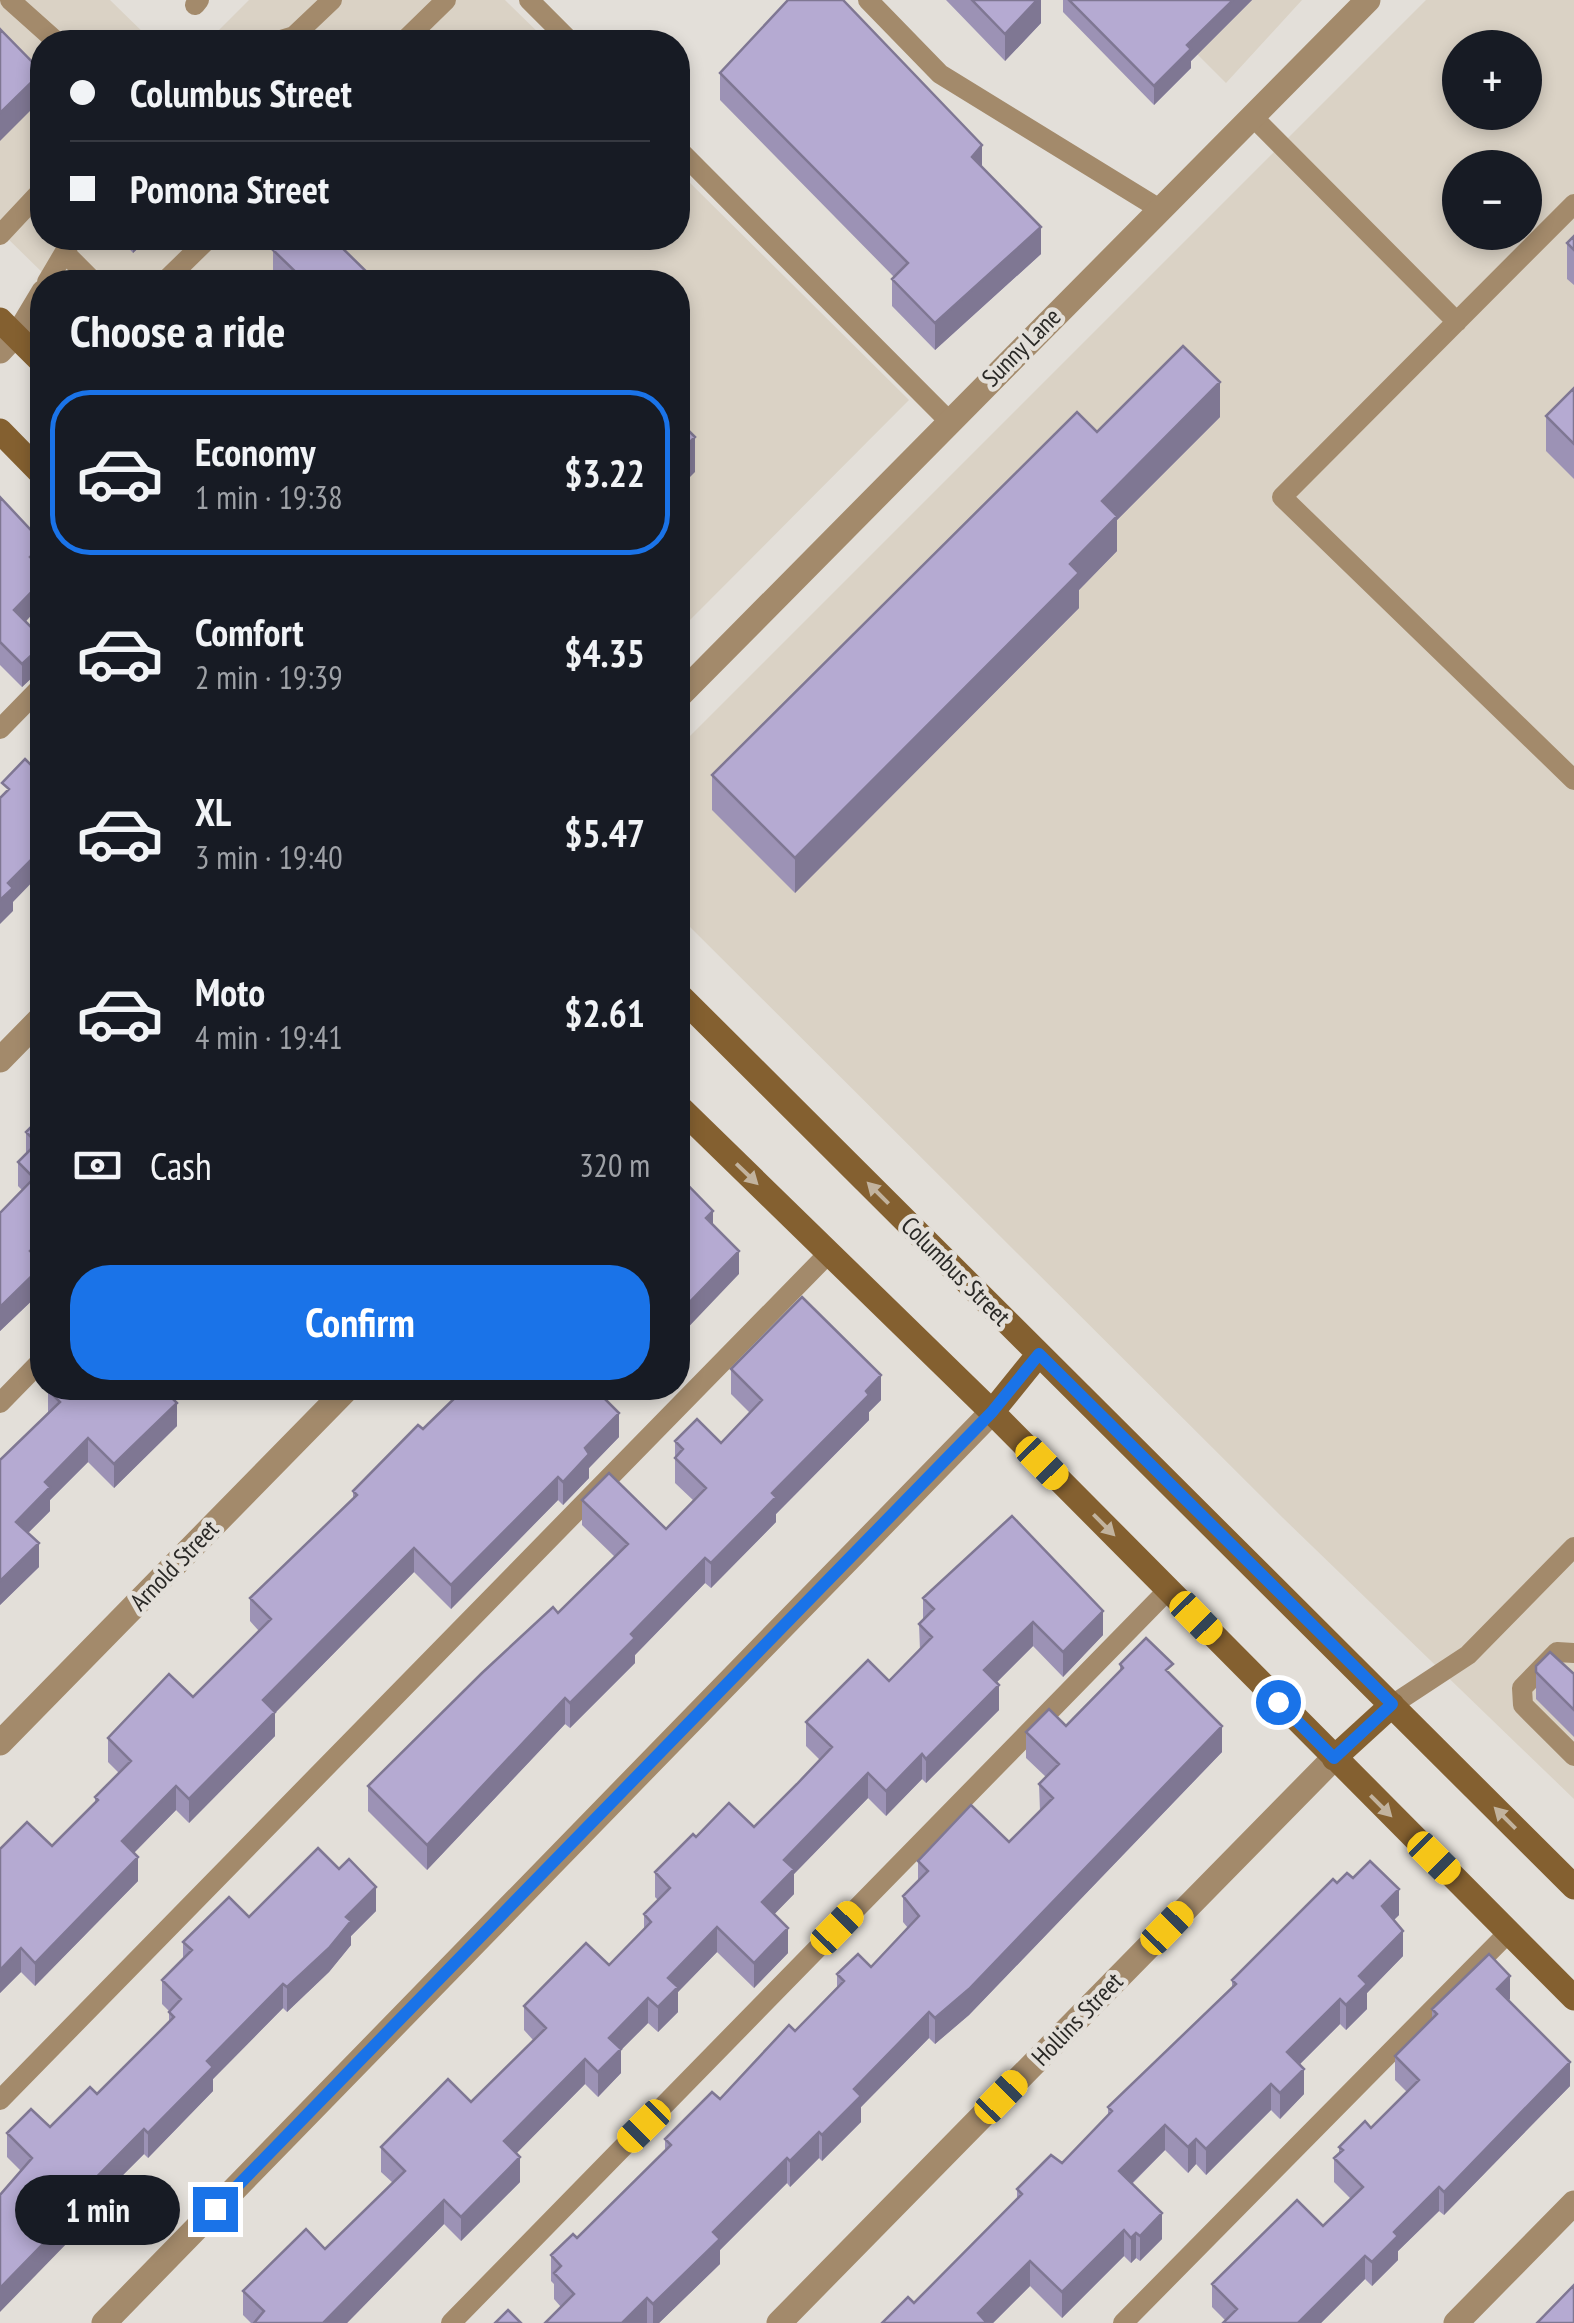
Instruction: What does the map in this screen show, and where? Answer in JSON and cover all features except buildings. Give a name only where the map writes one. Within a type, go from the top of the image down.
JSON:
[{"type":"main road","points":[[5,335],[30,353]]},
{"type":"main road","points":[[0,432],[30,462]]},
{"type":"main road","name":"Columbus Street","points":[[690,1006],[1574,1886]]},
{"type":"main road","points":[[690,1118],[992,1412],[1574,1998]]},
{"type":"main road","points":[[992,1412],[1039,1354]]},
{"type":"main road","points":[[1334,1758],[1392,1704]]},
{"type":"street","name":"Sunny Lane","points":[[690,686],[1158,208],[1368,0]]},
{"type":"street","points":[[0,1060],[30,1029]]},
{"type":"street","name":"Arnold Street","points":[[0,1743],[336,1400]]},
{"type":"street","points":[[104,2323],[992,1412]]},
{"type":"street","name":"Hollins Street","points":[[779,2323],[1334,1758]]},
{"type":"street","points":[[1456,2323],[1574,2203]]},
{"type":"lane","points":[[10,0],[43,30]]},
{"type":"lane","points":[[300,30],[332,0]]},
{"type":"lane","points":[[415,30],[446,0]]},
{"type":"lane","points":[[529,0],[560,30]]},
{"type":"lane","points":[[868,0],[940,74],[1158,208]]},
{"type":"lane","points":[[1252,116],[1458,322]]},
{"type":"lane","points":[[690,161],[949,420]]},
{"type":"lane","points":[[0,235],[30,203]]},
{"type":"lane","points":[[1574,204],[1282,497],[1574,780]]},
{"type":"lane","points":[[176,270],[197,250]]},
{"type":"lane","points":[[5,335],[30,305]]},
{"type":"lane","points":[[5,335],[30,327]]},
{"type":"lane","points":[[0,729],[30,698]]},
{"type":"lane","points":[[690,1396],[829,1254]]},
{"type":"lane","points":[[0,1404],[30,1373]]},
{"type":"lane","points":[[0,2100],[686,1400]]},
{"type":"lane","points":[[1392,1704],[1468,1655],[1574,1547]]},
{"type":"lane","points":[[450,2323],[1168,1590]]},
{"type":"lane","points":[[1566,1653],[1522,1688],[1523,1705],[1574,1756]]},
{"type":"lane","points":[[1123,2323],[1508,1932]]},
{"type":"shaded area","points":[[0,0],[110,0],[141,30],[30,30],[30,250],[690,250],[690,183],[909,400],[690,620],[690,270],[40,270],[0,231]]},
{"type":"shaded area","points":[[249,0],[505,0],[536,30],[219,30]]},
{"type":"shaded area","points":[[1143,0],[1302,0],[1226,83]]},
{"type":"shaded area","points":[[1426,0],[1574,0],[1574,1799],[1283,1518],[690,927],[690,736]]},
{"type":"route","points":[[215,2209],[992,1412],[1039,1354],[1392,1704],[1334,1758],[1278,1702]]}]
